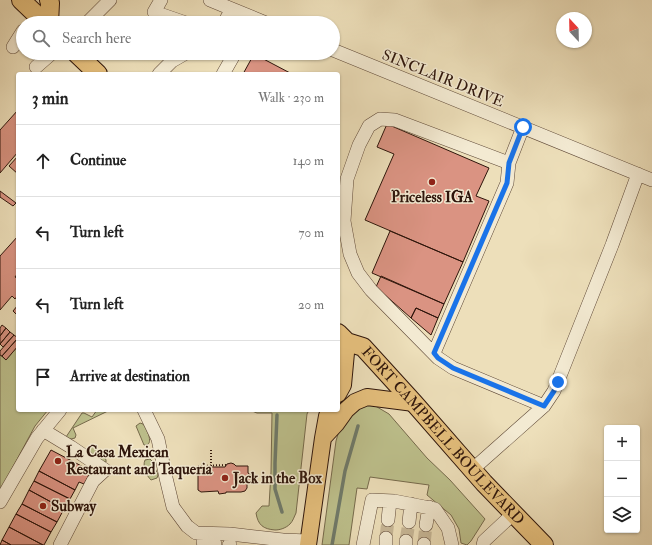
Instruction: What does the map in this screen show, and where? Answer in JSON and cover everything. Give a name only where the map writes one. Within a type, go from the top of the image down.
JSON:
[{"type":"highway","points":[[21,0],[35,16]]},
{"type":"highway","points":[[42,16],[50,3],[49,0]]},
{"type":"highway","points":[[83,60],[96,72]]},
{"type":"highway","name":"FORT CAMPBELL BOULEVARD","points":[[342,337],[362,347],[414,403],[484,483],[544,545]]},
{"type":"main road","points":[[340,391],[343,386],[342,337]]},
{"type":"main road","points":[[323,438],[346,410],[355,402],[366,397],[414,403]]},
{"type":"main road","points":[[308,543],[323,438],[329,412]]},
{"type":"street","points":[[94,16],[110,0]]},
{"type":"street","points":[[160,0],[154,12],[166,16]]},
{"type":"street","points":[[210,0],[246,16]]},
{"type":"street","points":[[228,16],[232,9]]},
{"type":"street","points":[[12,47],[16,41]]},
{"type":"street","name":"SINCLAIR DRIVE","points":[[340,53],[652,180]]},
{"type":"street","points":[[36,67],[44,60]]},
{"type":"street","points":[[161,72],[174,60]]},
{"type":"street","points":[[224,72],[231,60]]},
{"type":"street","points":[[509,163],[395,120],[380,119],[369,126],[359,145],[347,179],[344,221],[350,254],[358,273],[371,290],[438,358],[453,368],[544,406]]},
{"type":"street","points":[[434,353],[507,183],[509,163],[523,127]]},
{"type":"street","points":[[473,470],[544,406],[554,391],[612,245],[638,174]]},
{"type":"street","points":[[0,502],[37,438],[58,412]]},
{"type":"street","points":[[145,412],[158,439],[174,507],[187,526],[206,541],[230,534],[308,543]]},
{"type":"street","points":[[43,430],[105,470],[93,481],[60,545]]},
{"type":"street","points":[[363,545],[372,500],[390,501],[435,509],[448,528],[452,545]]},
{"type":"street","points":[[388,520],[390,501]]},
{"type":"street","points":[[409,522],[411,504]]},
{"type":"street","points":[[426,525],[429,507]]},
{"type":"street","points":[[483,545],[484,541],[513,514]]},
{"type":"path","points":[[211,449],[211,466]]},
{"type":"path","points":[[198,466],[226,465]]},
{"type":"green space","points":[[16,348],[16,412],[46,412],[35,426],[0,491],[0,355],[6,360]]},
{"type":"green space","points":[[372,404],[389,414],[427,458],[450,480],[485,519],[467,545],[461,543],[459,529],[451,515],[427,495],[429,485],[370,477],[367,489],[357,488],[349,545],[322,545],[336,441],[340,427],[359,406]]},
{"type":"green space","points":[[96,412],[106,412],[73,428],[76,435],[75,438],[67,439],[66,437],[82,413],[92,417]]},
{"type":"green space","points":[[254,412],[308,412],[296,513],[290,524],[279,530],[262,526],[258,521],[256,513],[262,506],[269,506],[272,413]]},
{"type":"green space","points":[[140,423],[143,424],[148,433],[150,440],[147,445],[144,445],[136,426]]},
{"type":"green space","points":[[90,446],[94,446],[98,455],[103,453],[106,462],[102,462],[86,450]]},
{"type":"green space","points":[[150,459],[158,475],[157,478],[151,480],[144,466],[145,460]]},
{"type":"building","points":[[251,60],[265,60],[288,72],[244,72]]},
{"type":"building","points":[[16,112],[16,154],[0,173],[0,130]]},
{"type":"building","name":"Priceless IGA","points":[[387,124],[489,168],[476,196],[489,201],[463,262],[365,220],[394,154],[377,147]]},
{"type":"building","points":[[16,158],[16,172],[9,166]]},
{"type":"building","points":[[0,191],[16,203],[13,206],[0,197]]},
{"type":"building","points":[[390,231],[463,262],[444,304],[372,273]]},
{"type":"building","points":[[16,238],[16,298],[15,299],[12,296],[0,310],[0,256]]},
{"type":"building","points":[[381,276],[444,304],[438,318],[416,308],[411,318],[376,287]]},
{"type":"building","points":[[416,308],[438,318],[431,335],[411,318]]},
{"type":"building","points":[[2,325],[6,328],[0,336],[0,328]]},
{"type":"building","points":[[6,328],[10,332],[0,344],[0,336]]},
{"type":"building","points":[[10,332],[14,335],[3,347],[0,344]]},
{"type":"building","points":[[14,335],[16,336],[16,340],[2,356],[0,355],[0,351]]},
{"type":"building","points":[[16,340],[16,348],[6,360],[2,356]]},
{"type":"building","name":"La Casa Mexican Restaurant and Taqueria","points":[[51,450],[91,471],[84,484],[79,482],[75,490],[39,471]]},
{"type":"building","name":"Jack in the Box","points":[[231,463],[236,466],[248,466],[248,473],[251,475],[252,479],[250,483],[247,484],[245,491],[219,494],[218,491],[201,492],[198,490],[198,469],[203,467],[225,467],[227,464]]},
{"type":"building","points":[[39,471],[75,490],[70,499],[34,481]]},
{"type":"building","points":[[34,481],[70,499],[64,509],[29,490]]},
{"type":"building","name":"Subway","points":[[29,490],[64,509],[57,522],[22,504]]},
{"type":"building","points":[[22,504],[57,522],[51,532],[16,514]]},
{"type":"building","points":[[16,514],[51,532],[44,545],[9,527]]},
{"type":"building","points":[[9,527],[43,545],[11,545],[2,540]]},
{"type":"building","points":[[2,540],[11,545],[0,545]]},
{"type":"waterway","points":[[277,415],[275,489],[282,512]]},
{"type":"waterway","points":[[332,545],[345,471],[358,426]]},
{"type":"tunnel","points":[[386,538],[388,520]]},
{"type":"tunnel","points":[[406,541],[409,522]]},
{"type":"tunnel","points":[[424,544],[426,525]]},
{"type":"place","name":"Priceless IGA","points":[[432,182]]},
{"type":"place","name":"La Casa Mexican Restaurant and Taqueria","points":[[58,461]]},
{"type":"place","name":"Jack in the Box","points":[[225,478]]},
{"type":"place","name":"Subway","points":[[43,506]]},
{"type":"route","points":[[523,127],[509,163],[507,183],[434,353],[438,358],[453,368],[544,406],[558,382]]}]
